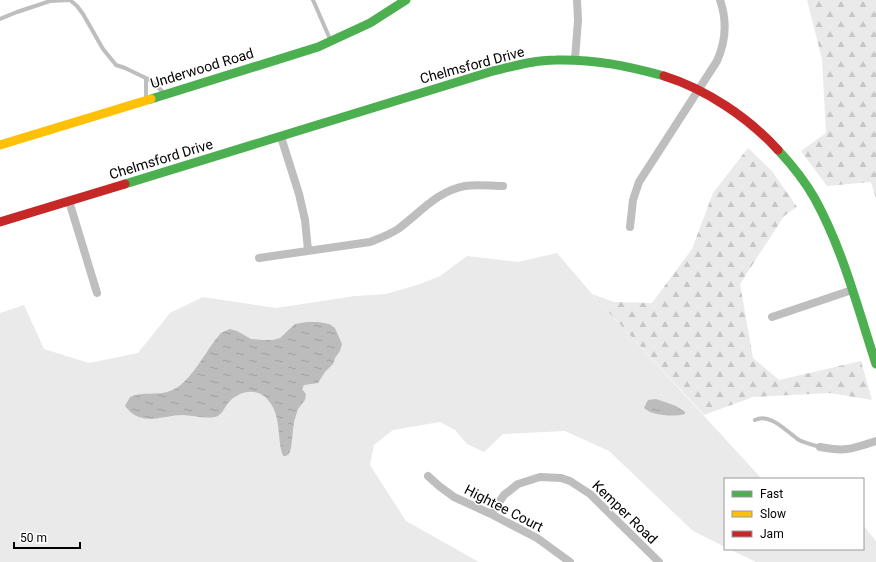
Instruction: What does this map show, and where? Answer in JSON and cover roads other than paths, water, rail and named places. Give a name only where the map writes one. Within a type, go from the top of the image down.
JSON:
[{"type":"street","name":"Underwood Road","points":[[0,145],[318,47],[370,23],[406,0]]},
{"type":"street","points":[[576,59],[578,20],[577,0]]},
{"type":"street","points":[[630,227],[633,200],[639,182],[722,50],[725,25],[724,12],[720,0]]},
{"type":"street","name":"Chelmsford Drive","points":[[0,222],[70,202],[493,71],[525,64],[554,60],[576,59],[610,62],[653,71],[698,90],[729,107],[774,145],[795,169],[814,196],[834,238],[876,364]]},
{"type":"street","points":[[281,137],[300,194],[305,220],[308,250]]},
{"type":"street","points":[[259,258],[370,242],[386,236],[408,221],[430,202],[454,188],[467,186],[503,186]]},
{"type":"street","points":[[70,202],[97,293]]},
{"type":"street","points":[[772,317],[852,290]]},
{"type":"street","points":[[820,447],[843,450],[876,441]]},
{"type":"street","name":"Hightee Court","points":[[428,476],[454,497],[537,538],[570,562]]},
{"type":"street","name":"Kemper Road","points":[[491,514],[504,495],[518,484],[540,477],[561,478],[570,481],[590,494],[659,562]]},
{"type":"lane","points":[[0,19],[50,1],[69,0],[77,6],[83,14],[103,49],[116,65],[131,70],[155,84],[165,94]]},
{"type":"lane","points":[[313,0],[331,41]]},
{"type":"lane","points":[[146,79],[146,100]]},
{"type":"lane","points":[[755,420],[759,418],[766,418],[773,421],[800,441],[820,447]]},
{"type":"water","points":[[307,322],[329,324],[335,328],[342,344],[333,364],[325,372],[318,383],[304,385],[302,389],[306,394],[305,400],[298,409],[294,422],[291,448],[289,454],[286,456],[283,456],[281,449],[277,417],[274,409],[264,396],[255,392],[246,392],[237,396],[229,402],[220,415],[215,417],[177,415],[150,419],[133,414],[125,406],[130,397],[135,395],[160,393],[170,391],[178,387],[191,374],[221,333],[230,329],[237,331],[251,339],[273,340],[280,338],[295,324]]},
{"type":"water","points":[[656,399],[676,406],[685,412],[685,414],[664,415],[652,413],[644,408],[648,400]]}]
